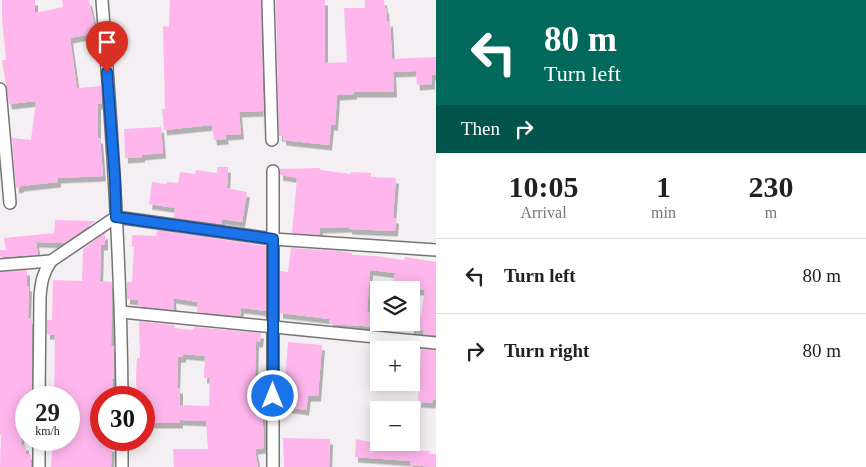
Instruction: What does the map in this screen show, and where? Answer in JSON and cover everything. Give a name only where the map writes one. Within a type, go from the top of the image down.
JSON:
[{"type":"street","points":[[102,0],[115,180],[121,312],[122,386]]},
{"type":"street","points":[[268,0],[272,140]]},
{"type":"street","points":[[0,89],[10,203]]},
{"type":"street","points":[[273,171],[273,467]]},
{"type":"street","points":[[39,386],[40,282],[50,261],[116,212],[273,239],[436,250]]},
{"type":"street","points":[[0,265],[50,261]]},
{"type":"street","points":[[121,312],[436,343]]},
{"type":"street","points":[[39,451],[39,467]]},
{"type":"street","points":[[122,451],[122,467]]},
{"type":"building","points":[[2,0],[35,0],[35,13],[63,7],[62,0],[89,0],[96,33],[70,38],[77,88],[101,86],[102,104],[98,104],[98,138],[100,138],[103,176],[58,178],[58,182],[16,188],[12,138],[31,140],[36,101],[9,104],[2,60],[6,60]]},
{"type":"building","points":[[170,0],[261,0],[264,137],[263,111],[239,112],[241,134],[225,135],[226,139],[214,140],[212,125],[164,130],[162,109],[165,109],[163,26],[169,27]]},
{"type":"building","points":[[276,0],[325,0],[325,63],[347,62],[344,8],[365,8],[365,0],[384,0],[387,22],[390,21],[392,59],[436,57],[436,75],[432,75],[432,84],[417,85],[416,71],[393,72],[394,92],[354,92],[354,94],[337,95],[335,125],[331,125],[329,145],[283,140],[283,136],[279,136]]},
{"type":"building","points":[[161,127],[163,153],[125,158],[124,129]]},
{"type":"building","points":[[217,167],[228,167],[227,188],[247,192],[242,222],[222,219],[221,224],[174,218],[175,208],[149,204],[152,182],[178,183],[180,172],[195,174],[196,170],[217,173]]},
{"type":"building","points":[[320,168],[320,170],[351,174],[351,172],[371,173],[371,177],[396,178],[393,218],[396,218],[395,231],[349,229],[349,227],[320,228],[319,235],[292,233],[297,178],[280,175],[280,169]]},
{"type":"building","points":[[55,220],[96,221],[64,243],[36,242],[38,255],[0,257],[0,250],[6,250],[4,238],[54,233]]},
{"type":"building","points":[[157,230],[266,246],[266,311],[241,308],[240,316],[197,312],[198,302],[173,298],[174,310],[138,306],[138,300],[127,299],[127,282],[132,282],[134,247],[132,247],[132,235],[156,236]]},
{"type":"building","points":[[105,233],[105,245],[101,245],[100,281],[112,282],[111,346],[114,346],[114,379],[112,379],[112,386],[90,386],[90,451],[112,451],[111,467],[51,467],[52,451],[80,451],[80,386],[54,386],[55,335],[47,334],[47,320],[52,320],[53,280],[82,281],[83,249]]},
{"type":"building","points":[[291,248],[341,251],[352,253],[352,255],[404,260],[405,257],[436,262],[436,335],[423,334],[423,330],[420,330],[420,316],[425,290],[420,290],[420,281],[394,281],[395,273],[370,270],[367,312],[370,312],[370,326],[329,324],[330,319],[280,313],[280,271],[288,272]]},
{"type":"building","points":[[27,270],[27,286],[29,286],[28,318],[32,319],[32,386],[15,386],[15,451],[26,451],[26,454],[31,454],[31,467],[0,467],[0,272]]},
{"type":"building","points":[[139,321],[174,325],[174,328],[194,330],[194,327],[261,333],[260,342],[256,342],[255,376],[261,377],[264,448],[255,449],[258,467],[174,467],[173,449],[208,449],[206,421],[180,420],[180,423],[155,423],[155,386],[136,386],[137,358],[140,358]],"holes":[[[183,354],[205,356],[204,378],[210,378],[209,406],[180,405],[180,388],[177,388],[178,357],[183,357]]]},
{"type":"building","points":[[288,342],[322,345],[318,396],[308,396],[306,410],[285,407],[287,394],[284,394]]},
{"type":"building","points":[[421,349],[436,350],[436,400],[433,400],[432,403],[418,401]]},
{"type":"building","points":[[283,438],[330,439],[329,467],[284,467]]},
{"type":"building","points":[[356,439],[370,442],[370,451],[430,451],[429,454],[436,454],[436,467],[410,465],[410,461],[355,457]]},
{"type":"route","points":[[107,72],[116,217],[273,239],[273,396]]}]
